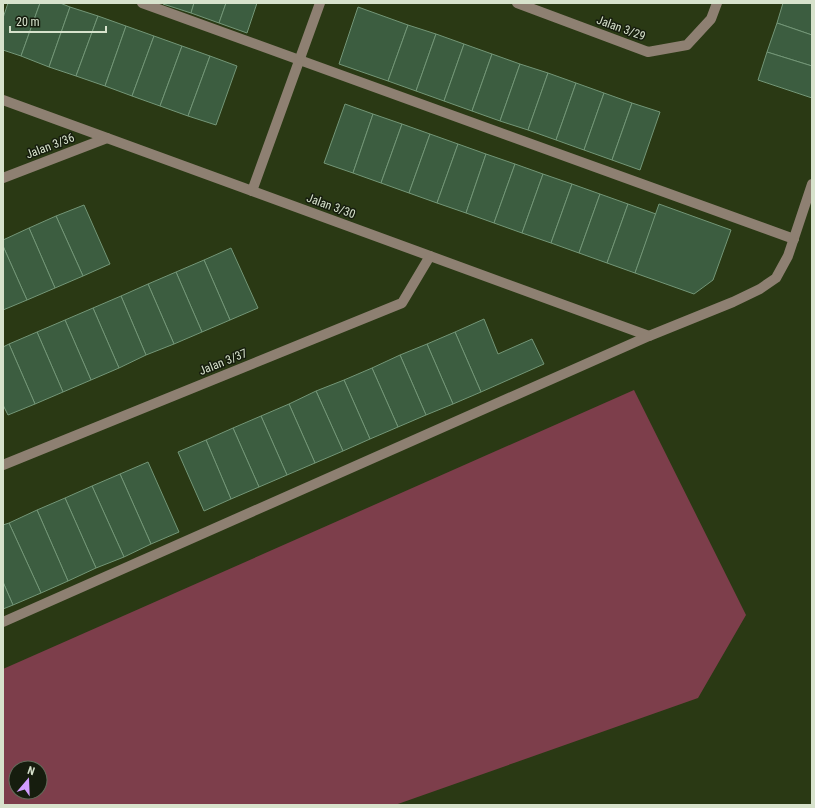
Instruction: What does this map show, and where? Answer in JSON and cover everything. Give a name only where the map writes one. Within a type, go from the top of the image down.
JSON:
[{"type":"street","points":[[142,3],[794,239]]},
{"type":"street","points":[[252,191],[320,3]]},
{"type":"street","name":"Jalan 3/29","points":[[516,3],[648,52],[687,45],[711,19],[717,3]]},
{"type":"street","name":"Jalan 3/30","points":[[3,100],[649,336]]},
{"type":"street","name":"Jalan 3/36","points":[[3,178],[106,138]]},
{"type":"street","points":[[3,622],[649,336],[733,302],[760,289],[776,278],[788,256],[812,184]]},
{"type":"street","name":"Jalan 3/37","points":[[3,465],[402,303],[430,256]]},
{"type":"shaded area","points":[[634,390],[746,615],[698,698],[395,805],[3,805],[3,669]]},
{"type":"building","points":[[8,3],[40,3],[21,56],[3,50],[3,18]]},
{"type":"building","points":[[40,3],[60,3],[70,7],[49,67],[21,56]]},
{"type":"building","points":[[163,3],[194,3],[191,13]]},
{"type":"building","points":[[194,3],[226,3],[219,23],[191,13]]},
{"type":"building","points":[[226,3],[257,3],[247,33],[219,23]]},
{"type":"building","points":[[783,3],[812,4],[812,35],[777,23]]},
{"type":"building","points":[[70,7],[98,16],[76,76],[49,67]]},
{"type":"building","points":[[358,7],[408,25],[388,81],[339,64]]},
{"type":"building","points":[[98,16],[126,26],[105,86],[76,76]]},
{"type":"building","points":[[777,23],[812,35],[812,66],[767,52]]},
{"type":"building","points":[[408,25],[436,34],[416,91],[388,81]]},
{"type":"building","points":[[126,26],[154,36],[132,96],[105,86]]},
{"type":"building","points":[[436,34],[464,44],[444,101],[416,91]]},
{"type":"building","points":[[154,36],[182,46],[160,106],[132,96]]},
{"type":"building","points":[[464,44],[492,54],[472,111],[444,101]]},
{"type":"building","points":[[182,46],[210,56],[188,116],[160,106]]},
{"type":"building","points":[[767,52],[812,66],[812,98],[758,80]]},
{"type":"building","points":[[492,54],[520,64],[500,121],[472,111]]},
{"type":"building","points":[[210,56],[237,66],[216,125],[188,116]]},
{"type":"building","points":[[520,64],[548,73],[528,130],[500,121]]},
{"type":"building","points":[[548,73],[576,83],[556,140],[528,130]]},
{"type":"building","points":[[576,83],[604,93],[584,150],[556,140]]},
{"type":"building","points":[[604,93],[632,103],[612,160],[584,150]]},
{"type":"building","points":[[632,103],[660,112],[640,170],[612,160]]},
{"type":"building","points":[[345,104],[373,114],[353,173],[324,163]]},
{"type":"building","points":[[373,114],[402,124],[381,183],[353,173]]},
{"type":"building","points":[[402,124],[430,134],[409,193],[381,183]]},
{"type":"building","points":[[430,134],[458,144],[437,203],[409,193]]},
{"type":"building","points":[[458,144],[486,154],[466,213],[437,203]]},
{"type":"building","points":[[486,154],[515,164],[494,223],[466,213]]},
{"type":"building","points":[[515,164],[543,174],[522,233],[494,223]]},
{"type":"building","points":[[543,174],[572,184],[551,243],[522,233]]},
{"type":"building","points":[[572,184],[600,194],[579,253],[551,243]]},
{"type":"building","points":[[600,194],[628,204],[607,263],[579,253]]},
{"type":"building","points":[[628,204],[656,214],[635,273],[607,263]]},
{"type":"building","points":[[659,204],[731,230],[713,280],[694,294],[635,273]]},
{"type":"building","points":[[84,205],[110,264],[83,276],[56,216]]},
{"type":"building","points":[[56,216],[83,276],[55,288],[29,228]]},
{"type":"building","points":[[29,228],[55,288],[27,300],[3,246],[3,240]]},
{"type":"building","points":[[3,246],[27,300],[3,310]]},
{"type":"building","points":[[231,248],[258,308],[230,320],[204,260]]},
{"type":"building","points":[[204,260],[230,320],[202,332],[176,272]]},
{"type":"building","points":[[176,272],[202,332],[174,344],[148,284]]},
{"type":"building","points":[[148,284],[174,344],[146,355],[121,296]]},
{"type":"building","points":[[121,296],[146,355],[119,368],[93,308]]},
{"type":"building","points":[[93,308],[119,368],[91,380],[65,320]]},
{"type":"building","points":[[484,319],[498,354],[532,339],[544,364],[481,392],[455,332]]},
{"type":"building","points":[[65,320],[91,380],[63,392],[37,332]]},
{"type":"building","points":[[37,332],[63,392],[35,404],[9,344]]},
{"type":"building","points":[[455,332],[481,392],[453,404],[427,344]]},
{"type":"building","points":[[9,344],[35,404],[8,415],[3,405],[3,347]]},
{"type":"building","points":[[427,344],[453,404],[426,415],[400,355]]},
{"type":"building","points":[[400,355],[426,415],[398,427],[372,368]]},
{"type":"building","points":[[372,368],[398,427],[370,439],[344,380]]},
{"type":"building","points":[[344,380],[370,439],[343,451],[316,391]]},
{"type":"building","points":[[316,391],[343,451],[315,463],[289,404]]},
{"type":"building","points":[[289,404],[315,463],[287,475],[261,416]]},
{"type":"building","points":[[261,416],[287,475],[259,487],[233,428]]},
{"type":"building","points":[[233,428],[259,487],[231,499],[206,440]]},
{"type":"building","points":[[206,440],[231,499],[204,511],[178,452]]},
{"type":"building","points":[[148,462],[179,532],[151,544],[120,474]]},
{"type":"building","points":[[120,474],[151,544],[124,557],[92,486]]},
{"type":"building","points":[[92,486],[124,557],[96,568],[65,498]]},
{"type":"building","points":[[65,498],[96,568],[68,581],[37,510]]},
{"type":"building","points":[[37,510],[68,581],[41,593],[9,523]]},
{"type":"building","points":[[9,523],[41,593],[13,605],[3,582],[3,525]]},
{"type":"building","points":[[3,582],[13,605],[3,609]]}]
